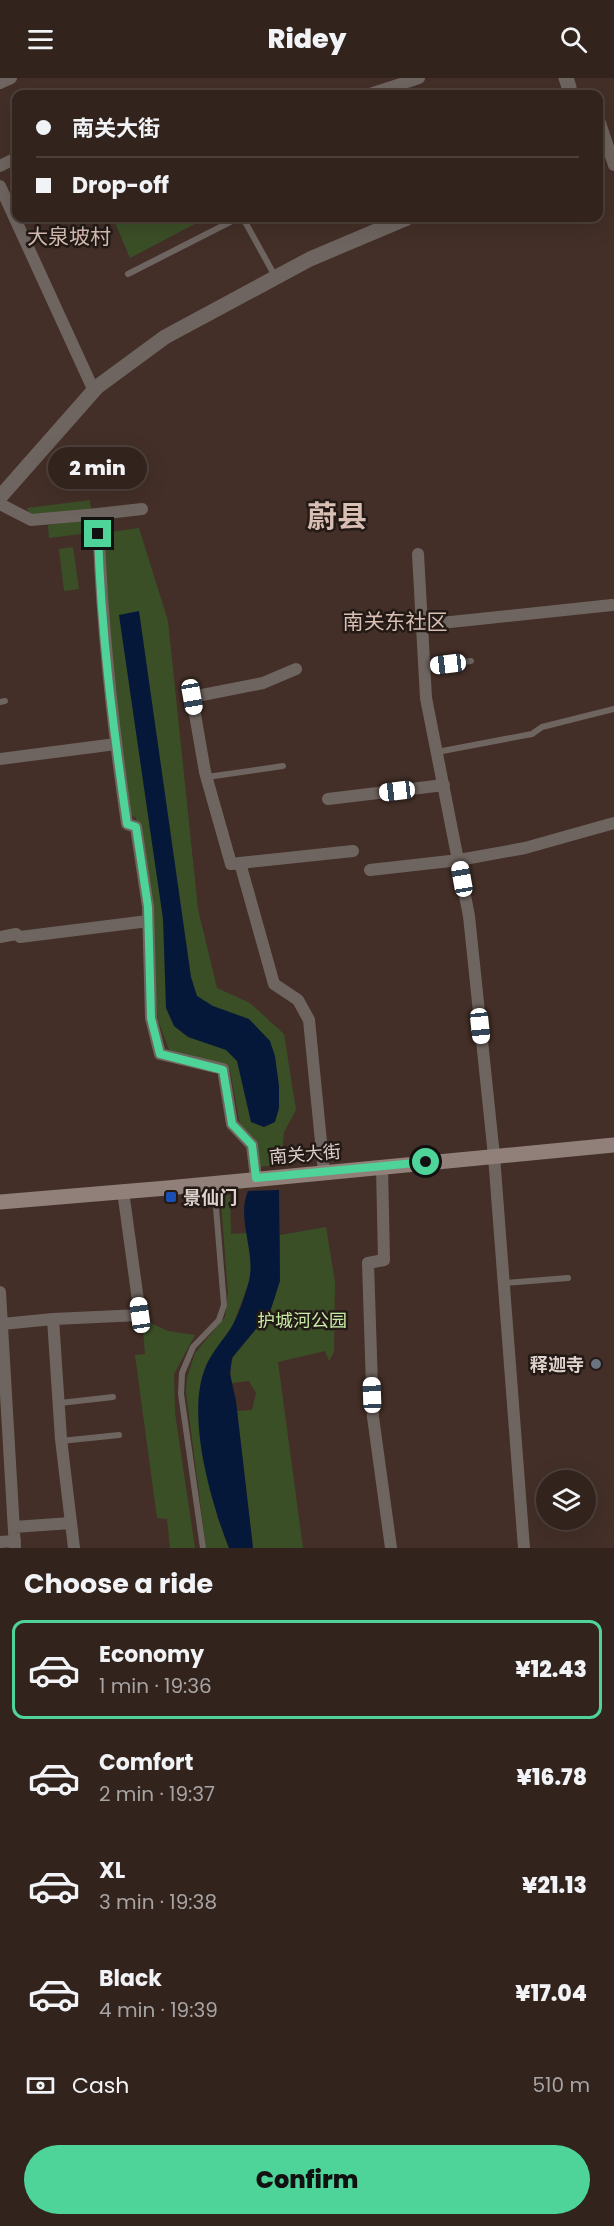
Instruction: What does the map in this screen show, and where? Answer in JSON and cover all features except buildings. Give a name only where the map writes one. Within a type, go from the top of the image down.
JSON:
[{"type":"main road","name":"南关大街","points":[[0,1202],[614,1145]]},
{"type":"street","points":[[0,83],[11,78]]},
{"type":"street","points":[[382,90],[419,78]]},
{"type":"street","points":[[603,131],[613,159]]},
{"type":"street","points":[[0,186],[12,209]]},
{"type":"street","points":[[18,222],[94,391]]},
{"type":"street","points":[[0,497],[94,391],[165,337],[310,259],[398,222]]},
{"type":"street","points":[[0,504],[31,520],[141,509]]},
{"type":"street","points":[[98,514],[99,573],[116,744],[127,824],[136,827],[148,907],[151,1018],[160,1054],[223,1070],[232,1124],[252,1145],[256,1178]]},
{"type":"street","points":[[418,554],[426,698],[469,916],[494,1156],[524,1548]]},
{"type":"street","points":[[422,626],[612,605]]},
{"type":"street","points":[[296,669],[263,683],[192,697],[207,778],[231,864],[353,851]]},
{"type":"street","points":[[0,759],[116,744]]},
{"type":"street","points":[[328,799],[444,785]]},
{"type":"street","points":[[370,870],[459,860],[525,849],[614,823]]},
{"type":"street","points":[[240,863],[274,984],[298,1000],[309,1020],[324,1172]]},
{"type":"street","points":[[0,937],[16,934],[20,937],[148,921]]},
{"type":"street","points":[[382,1167],[384,1260],[368,1263],[373,1417],[391,1548]]},
{"type":"street","points":[[1,1327],[53,1319],[140,1315],[123,1191]]},
{"type":"street","points":[[0,1292],[5,1478],[15,1544],[0,1542]]},
{"type":"street","points":[[53,1319],[61,1441],[75,1548]]},
{"type":"street","points":[[14,1527],[71,1523]]},
{"type":"lane","points":[[128,274],[230,222]]},
{"type":"lane","points":[[245,222],[277,278]]},
{"type":"lane","points":[[424,667],[471,661]]},
{"type":"lane","points":[[437,752],[532,734],[542,727],[614,709]]},
{"type":"lane","points":[[207,778],[283,766]]},
{"type":"lane","points":[[203,1548],[182,1394],[182,1372],[193,1347],[219,1320],[224,1305],[214,1182]]},
{"type":"lane","points":[[503,1283],[568,1278]]},
{"type":"lane","points":[[60,1403],[113,1397]]},
{"type":"lane","points":[[61,1441],[119,1435]]},
{"type":"green space","points":[[115,222],[198,222],[130,258]]},
{"type":"green space","points":[[90,500],[91,509],[30,517],[27,508]]},
{"type":"green space","points":[[87,520],[89,533],[49,538],[48,525]]},
{"type":"green space","points":[[139,528],[168,621],[198,909],[217,988],[250,1003],[284,1034],[296,1110],[284,1132],[281,1165],[258,1167],[255,1139],[240,1125],[230,1070],[169,1050],[158,1020],[151,918],[136,818],[129,814],[115,704],[103,533]]},
{"type":"green space","points":[[73,547],[79,589],[64,591],[59,549]]},
{"type":"green space","name":"护城河公园","points":[[230,1194],[231,1234],[247,1233],[252,1259],[250,1279],[233,1325],[206,1365],[217,1516],[229,1548],[206,1548],[186,1392],[187,1378],[195,1353],[225,1317],[228,1293],[221,1202]]},
{"type":"green space","name":"护城河公园","points":[[326,1227],[335,1282],[334,1352],[329,1361],[325,1351],[278,1362],[303,1548],[253,1548],[237,1411],[252,1410],[256,1393],[249,1381],[232,1383],[233,1359],[237,1350],[266,1318],[271,1308],[278,1281],[280,1235]]},
{"type":"green space","points":[[142,1319],[168,1331],[195,1335],[174,1374],[175,1413],[195,1548],[170,1548],[167,1519],[157,1518],[135,1355],[145,1354]]},
{"type":"water","points":[[139,611],[191,977],[197,996],[213,1006],[249,1019],[270,1041],[275,1056],[279,1108],[275,1122],[264,1127],[251,1122],[237,1061],[226,1050],[188,1037],[174,1026],[166,1008],[163,919],[119,615]]},
{"type":"water","points":[[279,1190],[280,1281],[270,1312],[232,1358],[230,1374],[236,1401],[253,1548],[229,1548],[208,1483],[203,1458],[199,1433],[200,1386],[208,1361],[237,1317],[249,1281],[250,1258],[244,1213],[248,1191]]},
{"type":"place","name":"景仙门","points":[[171,1197]]},
{"type":"place","name":"释迦寺","points":[[596,1364]]},
{"type":"district","name":"大泉坡村","points":[[69,236]]},
{"type":"district","name":"蔚县","points":[[337,516]]},
{"type":"district","name":"南关东社区","points":[[395,621]]},
{"type":"route","points":[[98,534],[99,573],[112,720],[127,824],[136,827],[148,907],[151,1018],[160,1054],[223,1070],[232,1124],[252,1145],[256,1178],[426,1162]]}]
